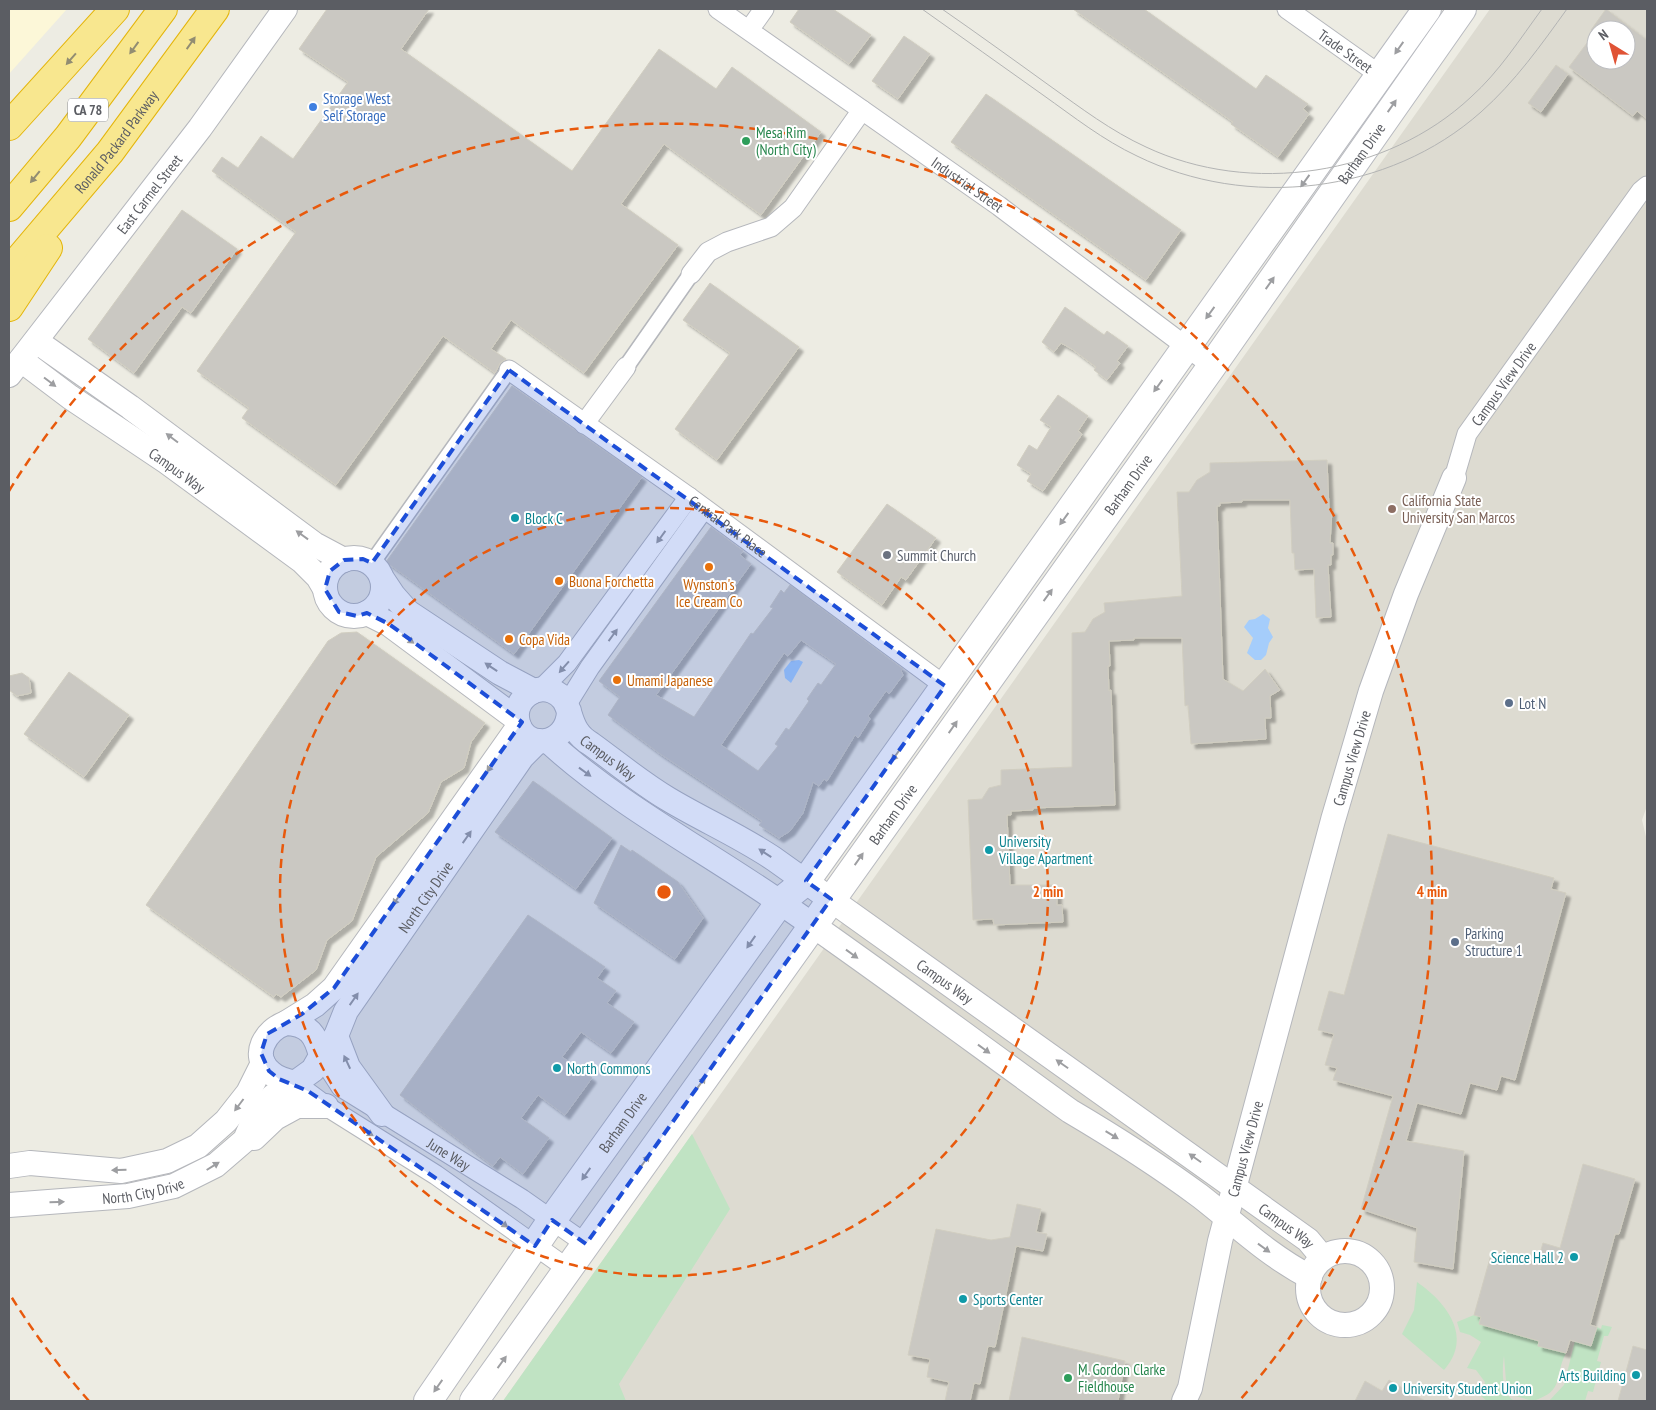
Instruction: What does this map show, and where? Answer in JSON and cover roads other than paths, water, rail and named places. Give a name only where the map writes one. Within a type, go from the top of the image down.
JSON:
[{"type":"highway","points":[[9,126],[115,9]]},
{"type":"highway","name":"CA 78","points":[[9,207],[68,137],[163,9]]},
{"type":"highway","name":"Ronald Packard Parkway","points":[[9,271],[110,152],[216,9]]},
{"type":"highway","points":[[9,307],[110,152]]},
{"type":"main road","name":"Barham Drive","points":[[428,1401],[552,1220],[780,902],[806,881],[1428,9]]},
{"type":"main road","name":"Barham Drive","points":[[812,926],[1212,366],[1457,17]]},
{"type":"main road","points":[[474,1401],[812,926]]},
{"type":"street","name":"East Carmel Street","points":[[15,367],[200,128],[284,9]]},
{"type":"street","name":"Industrial Street","points":[[718,9],[999,206],[1212,366]]},
{"type":"street","points":[[749,30],[764,9]]},
{"type":"street","name":"Trade Street","points":[[1287,9],[1380,75]]},
{"type":"street","points":[[584,424],[708,252],[727,242],[771,227],[793,208],[862,110]]},
{"type":"street","name":"Campus View Drive","points":[[1188,1397],[1234,1187],[1330,834],[1372,691],[1406,594],[1454,478],[1467,434],[1641,191],[1647,186]]},
{"type":"street","name":"Campus Way","points":[[36,341],[130,407],[258,490],[314,544],[344,560],[363,559],[377,572]]},
{"type":"street","name":"Campus Way","points":[[15,367],[70,398],[167,462],[302,561],[318,576],[325,589],[327,598],[339,612],[357,616],[367,613],[389,624],[518,722],[524,733],[543,741],[663,828],[780,902],[1070,1111],[1116,1138],[1199,1196],[1260,1246],[1292,1268],[1316,1268],[1308,1240],[806,881],[738,835],[667,798],[589,742],[577,731],[568,708]]},
{"type":"street","points":[[377,572],[509,370]]},
{"type":"street","name":"Central Park Place","points":[[509,370],[689,497],[940,693]]},
{"type":"street","points":[[251,524],[248,510],[258,490]]},
{"type":"street","points":[[518,722],[521,702],[538,690],[567,663],[689,497]]},
{"type":"street","points":[[568,708],[590,667],[704,510]]},
{"type":"street","points":[[325,589],[330,572],[344,560]]},
{"type":"street","points":[[367,613],[381,599],[384,590],[377,572]]},
{"type":"street","points":[[377,572],[408,612],[500,673],[538,690],[556,693],[562,697],[568,708]]},
{"type":"street","name":"Campus Way","points":[[543,741],[561,734],[566,727],[568,708]]},
{"type":"street","name":"North City Drive","points":[[9,1166],[30,1162],[121,1171],[167,1161],[198,1146],[226,1121],[248,1093],[263,1063],[262,1043],[267,1034],[276,1026],[286,1023],[315,1005],[334,988],[518,722]]},
{"type":"street","name":"North City Drive","points":[[9,1205],[128,1196],[174,1186],[216,1165],[245,1140],[255,1117],[273,1096],[313,1070],[336,1036],[346,1011],[522,757],[543,741]]},
{"type":"street","points":[[286,1023],[305,1027],[313,1034],[321,1056]]},
{"type":"street","points":[[336,1036],[348,1067],[382,1114]]},
{"type":"street","name":"June Way","points":[[321,1056],[341,1087],[382,1114],[451,1154],[586,1244]]},
{"type":"street","points":[[263,1063],[268,1072],[279,1079],[295,1083]]},
{"type":"street","name":"June Way","points":[[295,1083],[326,1106],[436,1175],[568,1270]]},
{"type":"street","points":[[245,1140],[255,1138],[275,1118],[297,1106],[326,1106]]},
{"type":"water","points":[[1263,614],[1270,619],[1268,628],[1273,637],[1269,643],[1266,655],[1261,660],[1255,660],[1247,653],[1253,638],[1244,627],[1249,620]]},
{"type":"water","points":[[799,660],[803,662],[791,683],[785,678],[784,670],[791,661]]},
{"type":"tram line","points":[[922,9],[1089,128],[1124,150],[1180,173],[1224,183],[1270,187],[1316,185],[1361,176],[1404,161],[1444,140],[1481,112],[1505,88],[1527,63],[1567,9]]},
{"type":"tram line","points":[[942,9],[1085,111],[1133,141],[1186,162],[1229,171],[1272,174],[1316,170],[1359,160],[1399,145],[1437,124],[1471,97],[1491,77],[1542,9]]},
{"type":"place","name":"Storage West Self Storage","points":[[313,107]]},
{"type":"place","name":"Mesa Rim (North City)","points":[[746,141]]},
{"type":"place","name":"California State University San Marcos","points":[[1392,509]]},
{"type":"place","name":"Block C","points":[[515,518]]},
{"type":"place","name":"Summit Church","points":[[887,555]]},
{"type":"place","name":"Wynston's Ice Cream Co","points":[[709,567]]},
{"type":"place","name":"Buona Forchetta","points":[[559,581]]},
{"type":"place","name":"Copa Vida","points":[[509,639]]},
{"type":"place","name":"Umami Japanese","points":[[617,680]]},
{"type":"place","name":"Lot N","points":[[1509,703]]},
{"type":"place","name":"University Village Apartment","points":[[989,850]]},
{"type":"place","name":"Parking Structure 1","points":[[1455,942]]},
{"type":"place","name":"North Commons","points":[[557,1068]]},
{"type":"place","name":"Science Hall 2","points":[[1574,1257]]},
{"type":"place","name":"Sports Center","points":[[963,1299]]},
{"type":"place","name":"Arts Building","points":[[1636,1375]]},
{"type":"place","name":"M. Gordon Clarke Fieldhouse","points":[[1068,1378]]},
{"type":"place","name":"University Student Union","points":[[1393,1388]]}]
